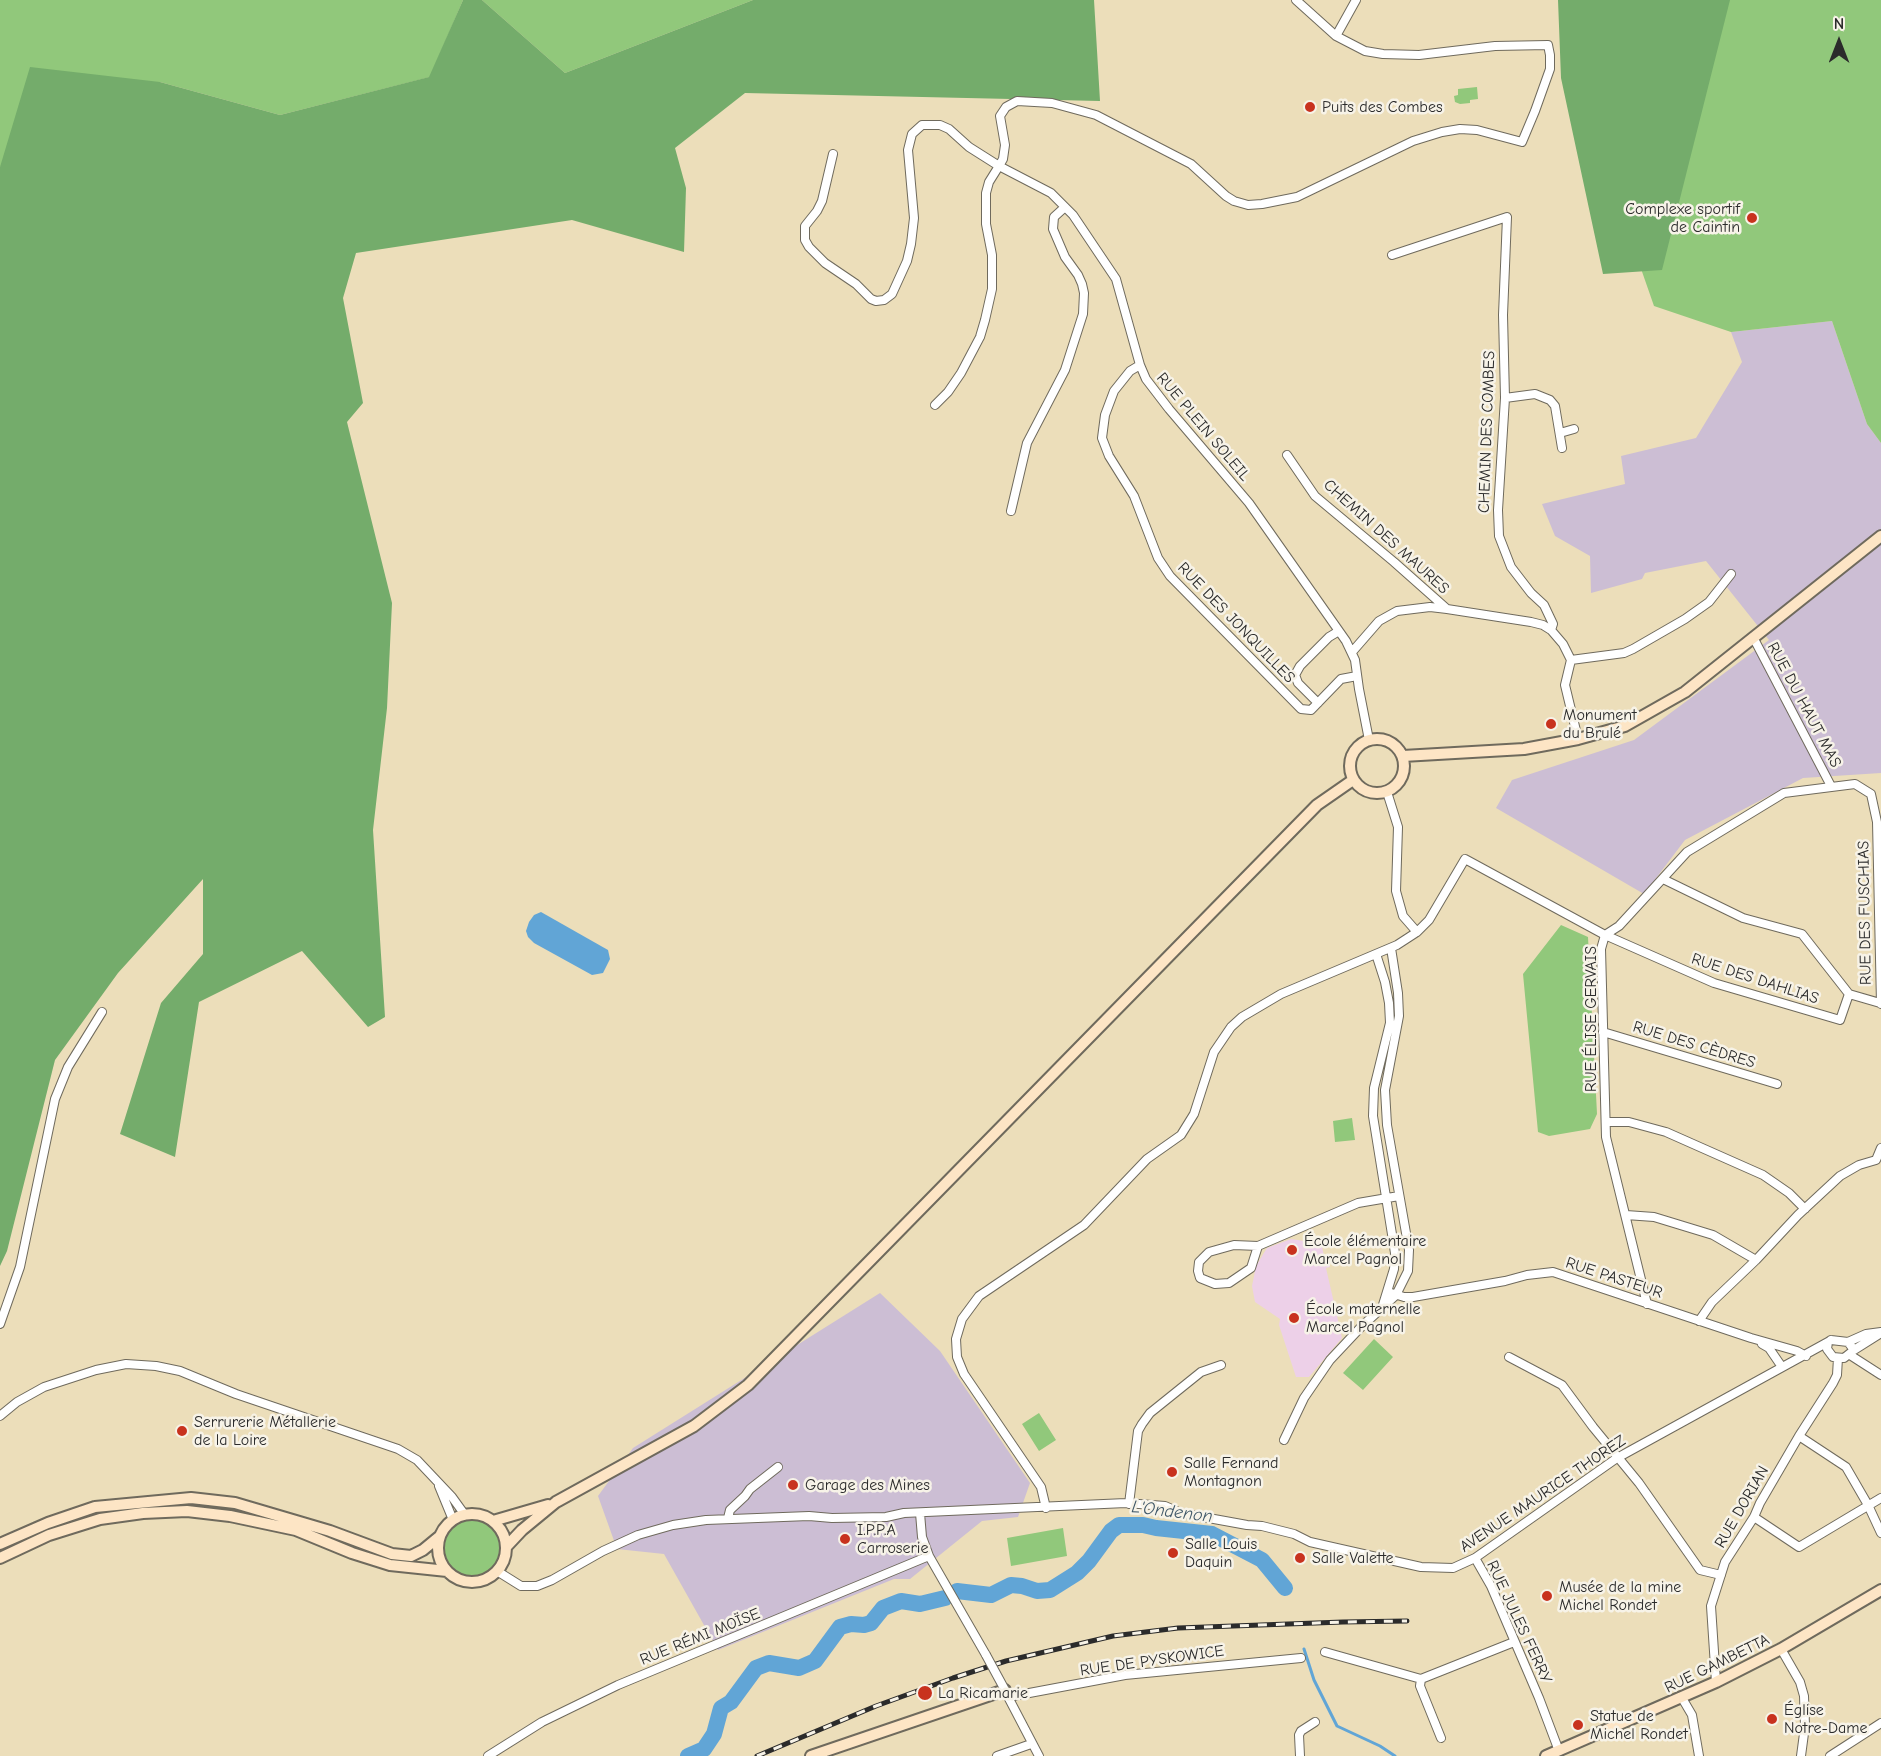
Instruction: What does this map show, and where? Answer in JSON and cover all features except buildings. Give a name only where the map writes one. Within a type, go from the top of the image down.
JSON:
[{"type":"main road","points":[[1403,756],[1524,748],[1578,739],[1625,726],[1685,692],[1881,536]]},
{"type":"main road","points":[[1369,740],[1387,740],[1396,746],[1403,756],[1404,774],[1397,785],[1387,792],[1368,792],[1353,780],[1350,768],[1352,756],[1358,746],[1369,740]]},
{"type":"main road","points":[[493,1521],[516,1516],[556,1502],[694,1426],[748,1385],[1317,805],[1353,780]]},
{"type":"main road","points":[[0,1544],[48,1522],[95,1507],[191,1498],[235,1503],[330,1531],[392,1554],[411,1556],[423,1550],[440,1536],[453,1520],[465,1515],[484,1516],[493,1521],[504,1537],[506,1547],[504,1560],[497,1571],[488,1578],[478,1582],[466,1582],[447,1571],[440,1561],[438,1549],[440,1536]]},
{"type":"main road","points":[[506,1547],[522,1530],[556,1502]]},
{"type":"main road","points":[[0,1558],[49,1535],[100,1519],[143,1513],[187,1511],[230,1516],[296,1530],[352,1553],[390,1565],[447,1571]]},
{"type":"main road","name":"RUE GAMBETTA","points":[[1546,1756],[1716,1682],[1781,1649],[1881,1590]]},
{"type":"main road","points":[[812,1756],[1006,1694]]},
{"type":"street","points":[[935,405],[948,392],[960,374],[980,337],[985,320],[992,289],[992,255],[986,224],[986,193],[989,182],[1003,159],[1005,145],[1000,116],[1006,107],[1017,101],[1052,103],[1104,118],[1191,164],[1226,196],[1248,205],[1297,197],[1413,141],[1442,132],[1460,129],[1478,130],[1522,142],[1550,69],[1548,45],[1495,46],[1400,56],[1365,51],[1336,36],[1296,0]]},
{"type":"street","points":[[1336,36],[1356,0]]},
{"type":"street","name":"RUE PLEIN SOLEIL","points":[[833,154],[822,201],[818,211],[806,226],[806,240],[809,247],[825,263],[876,301],[884,300],[892,294],[907,261],[911,244],[913,204],[908,150],[912,134],[922,125],[940,125],[999,166],[1041,187],[1065,207],[1116,279],[1146,380],[1249,503],[1352,652],[1369,740]]},
{"type":"street","points":[[1011,511],[1027,443],[1065,369],[1083,314],[1082,284],[1065,257],[1053,229],[1054,218],[1065,207]]},
{"type":"street","name":"CHEMIN DES COMBES","points":[[1392,255],[1507,217],[1503,315],[1505,398],[1498,510],[1499,536],[1504,553],[1515,573],[1544,605],[1553,624],[1551,630],[1563,644],[1571,660]]},
{"type":"street","name":"RUE DES JONQUILLES","points":[[1140,365],[1130,371],[1114,391],[1105,415],[1102,438],[1108,456],[1134,496],[1158,558],[1170,576],[1301,709],[1311,710],[1318,703]]},
{"type":"street","points":[[1505,398],[1535,394],[1550,400],[1555,406],[1562,448]]},
{"type":"street","points":[[1560,433],[1574,429]]},
{"type":"street","name":"CHEMIN DES MAURES","points":[[1287,455],[1315,496],[1447,609],[1531,621],[1543,624],[1551,630]]},
{"type":"street","points":[[1578,739],[1565,685],[1571,660],[1624,653],[1633,649],[1685,619],[1709,602],[1731,574]]},
{"type":"street","points":[[1352,652],[1379,621],[1397,611],[1430,607],[1447,609]]},
{"type":"street","points":[[1339,631],[1329,637],[1300,666],[1295,675],[1298,683],[1318,703],[1341,680],[1357,675]]},
{"type":"street","name":"RUE DU HAUT MAS","points":[[1753,637],[1831,786]]},
{"type":"street","name":"RUE ÉLISE GERVAIS","points":[[1647,1304],[1606,1137],[1601,949],[1605,935],[1619,926],[1688,852],[1784,793],[1855,784],[1871,794],[1879,820]]},
{"type":"street","points":[[1387,792],[1398,827],[1396,891],[1403,916],[1417,932]]},
{"type":"street","name":"RUE DES FUSCHIAS","points":[[1879,820],[1880,1004]]},
{"type":"street","points":[[1046,1508],[1041,1487],[964,1374],[957,1357],[956,1339],[962,1319],[980,1296],[1084,1225],[1147,1159],[1181,1136],[1194,1114],[1214,1052],[1231,1027],[1242,1017],[1281,994],[1391,948],[1417,932],[1429,920],[1465,859],[1605,935]]},
{"type":"street","points":[[1664,879],[1743,918],[1802,934],[1849,994],[1880,1004]]},
{"type":"street","name":"RUE DES DAHLIAS","points":[[1605,935],[1714,983],[1839,1020],[1849,994]]},
{"type":"street","points":[[1284,1440],[1304,1398],[1330,1360],[1361,1327],[1382,1309],[1408,1271],[1408,1250],[1387,1125],[1385,1090],[1399,1016],[1391,948]]},
{"type":"street","points":[[1376,954],[1385,981],[1390,1023],[1374,1088],[1373,1116],[1395,1252],[1392,1294]]},
{"type":"street","points":[[0,1324],[20,1267],[55,1099],[68,1067],[102,1012]]},
{"type":"street","name":"RUE DES CÈDRES","points":[[1603,1032],[1777,1084]]},
{"type":"street","points":[[1606,1122],[1629,1122],[1666,1131],[1763,1175],[1789,1193],[1805,1209]]},
{"type":"street","points":[[1699,1321],[1712,1302],[1839,1176],[1859,1165],[1876,1160],[1881,1148]]},
{"type":"street","points":[[1258,1246],[1251,1268],[1229,1283],[1215,1284],[1200,1278],[1199,1262],[1209,1252],[1234,1245],[1258,1246],[1358,1203],[1399,1196]]},
{"type":"street","points":[[1626,1215],[1654,1217],[1713,1235],[1756,1260]]},
{"type":"street","name":"RUE PASTEUR","points":[[1392,1294],[1413,1297],[1553,1272],[1751,1338],[1797,1351],[1806,1356]]},
{"type":"street","points":[[1881,1333],[1852,1352],[1838,1358],[1830,1354],[1827,1349],[1828,1342],[1831,1340],[1848,1342],[1866,1334],[1881,1333]]},
{"type":"street","name":"RUE PASTEUR","points":[[1751,1338],[1769,1348],[1782,1367]]},
{"type":"street","name":"AVENUE MAURICE THOREZ","points":[[497,1571],[521,1586],[537,1586],[638,1535],[686,1522],[728,1518],[886,1517],[920,1513],[1129,1504],[1165,1506],[1181,1513],[1262,1526],[1294,1534],[1310,1542],[1421,1567],[1453,1568],[1475,1558],[1617,1458],[1828,1342]]},
{"type":"street","points":[[1848,1342],[1852,1352],[1881,1375]]},
{"type":"street","name":"AVENUE MAURICE THOREZ","points":[[1806,1356],[1830,1354]]},
{"type":"street","points":[[1509,1357],[1562,1385],[1639,1484],[1700,1570],[1721,1575]]},
{"type":"street","name":"RUE DORIAN","points":[[1716,1682],[1711,1606],[1725,1563],[1837,1375],[1838,1358]]},
{"type":"street","points":[[0,1416],[17,1402],[37,1391],[96,1370],[126,1365],[156,1366],[180,1371],[236,1394],[398,1449],[417,1460],[452,1497],[465,1515]]},
{"type":"street","points":[[1129,1504],[1138,1431],[1142,1424],[1150,1413],[1201,1372],[1221,1365]]},
{"type":"street","points":[[1799,1436],[1846,1467],[1881,1533]]},
{"type":"street","points":[[728,1518],[730,1510],[750,1489],[778,1467]]},
{"type":"street","points":[[439,1485],[453,1520]]},
{"type":"street","points":[[1754,1517],[1799,1547],[1881,1498]]},
{"type":"street","points":[[920,1513],[922,1537],[929,1556],[986,1655],[1039,1756]]},
{"type":"street","name":"RUE RÉMI MOÏSE","points":[[488,1756],[542,1722],[618,1685],[929,1556]]},
{"type":"street","name":"RUE JULES FERRY","points":[[1475,1558],[1485,1573],[1539,1698],[1559,1751]]},
{"type":"street","points":[[1325,1652],[1421,1679],[1514,1642]]},
{"type":"street","points":[[1781,1649],[1800,1682],[1804,1696],[1805,1726],[1801,1756]]},
{"type":"street","name":"RUE DE PYSKOWICE","points":[[1006,1694],[1125,1675],[1301,1658]]},
{"type":"street","points":[[1421,1679],[1420,1686],[1441,1738]]},
{"type":"street","points":[[1682,1698],[1692,1714],[1699,1756]]},
{"type":"street","points":[[1300,1756],[1299,1735],[1301,1731],[1315,1722]]},
{"type":"street","points":[[1830,1756],[1881,1723]]},
{"type":"street","points":[[998,1756],[1031,1743]]},
{"type":"shaded area","points":[[1832,321],[1867,424],[1881,443],[1881,773],[1803,778],[1685,840],[1644,894],[1496,808],[1512,780],[1634,740],[1769,640],[1706,561],[1645,573],[1642,579],[1591,593],[1590,556],[1555,536],[1542,504],[1625,484],[1621,456],[1696,438],[1742,362],[1731,332]]},
{"type":"shaded area","points":[[1320,1238],[1324,1256],[1328,1255],[1330,1267],[1326,1268],[1342,1338],[1309,1377],[1296,1377],[1279,1325],[1280,1319],[1255,1302],[1252,1286],[1256,1266],[1267,1248],[1291,1239],[1304,1241]]},
{"type":"shaded area","points":[[880,1293],[940,1351],[1030,1483],[1018,1517],[982,1521],[910,1579],[894,1579],[718,1650],[664,1554],[617,1549],[598,1496],[633,1448]]},
{"type":"green space","points":[[0,0],[463,0],[430,77],[280,115],[160,82],[0,167]]},
{"type":"green space","points":[[463,0],[482,0],[565,73],[753,0],[1094,0],[1100,101],[745,93],[675,148],[686,188],[684,252],[572,220],[356,253],[343,298],[363,403],[347,422],[392,603],[387,708],[373,830],[385,1017],[368,1027],[302,951],[199,1002],[175,1157],[120,1134],[161,1003],[203,954],[203,879],[118,973],[55,1060],[7,1251],[0,1266],[0,167],[30,67],[160,82],[280,115],[429,77]]},
{"type":"green space","points":[[482,0],[753,0],[565,73]]},
{"type":"green space","points":[[1558,0],[1730,0],[1662,270],[1603,274],[1561,78]]},
{"type":"green space","name":"Complexe sportif de Caintin","points":[[1571,0],[1881,0],[1881,443],[1867,424],[1832,321],[1731,332],[1654,306],[1593,131]]},
{"type":"green space","points":[[1477,87],[1478,99],[1470,100],[1470,103],[1455,102],[1454,96],[1458,95],[1458,89]]},
{"type":"green space","points":[[1561,925],[1588,937],[1597,1114],[1590,1129],[1549,1136],[1538,1132],[1523,974]]},
{"type":"green space","points":[[1352,1118],[1355,1140],[1335,1142],[1333,1121]]},
{"type":"green space","points":[[1374,1339],[1393,1357],[1363,1390],[1343,1373]]},
{"type":"green space","points":[[1039,1413],[1056,1440],[1039,1451],[1022,1424]]},
{"type":"green space","points":[[472,1519],[483,1521],[496,1532],[501,1548],[499,1559],[488,1572],[472,1577],[461,1575],[448,1564],[443,1548],[445,1537],[456,1524]]},
{"type":"green space","points":[[1063,1528],[1067,1556],[1011,1566],[1007,1538]]},
{"type":"water","points":[[541,912],[608,950],[610,959],[603,973],[592,975],[534,943],[526,931],[534,915]]},
{"type":"waterway","name":"L'Ondenon","points":[[957,1591],[991,1595],[1011,1585],[1037,1591],[1050,1590],[1077,1573],[1111,1531],[1119,1525],[1143,1525],[1212,1534],[1262,1560],[1285,1588]]},
{"type":"waterway","points":[[688,1756],[704,1749],[714,1734],[721,1708],[731,1702],[756,1668],[769,1663],[799,1668],[815,1661],[840,1627],[871,1623],[883,1608],[901,1601],[920,1604],[945,1598]]},
{"type":"waterway","name":"L'Ondenon","points":[[1304,1649],[1314,1680],[1337,1726],[1380,1746],[1395,1756]]},
{"type":"railway","points":[[757,1756],[876,1706],[953,1678],[1006,1661],[1113,1636],[1178,1628],[1407,1621]]},
{"type":"place","name":"Puits des Combes","points":[[1310,107]]},
{"type":"place","name":"Complexe sportif de Caintin","points":[[1752,218]]},
{"type":"place","name":"Monument du Brulé","points":[[1551,724]]},
{"type":"place","name":"École élémentaire Marcel Pagnol","points":[[1292,1250]]},
{"type":"place","name":"École maternelle Marcel Pagnol","points":[[1294,1318]]},
{"type":"place","name":"Serrurerie Métallerie de la Loire","points":[[182,1431]]},
{"type":"place","name":"Salle Fernand Montagnon","points":[[1172,1472]]},
{"type":"place","name":"Garage des Mines","points":[[793,1485]]},
{"type":"place","name":"I.P.P.A Carroserie","points":[[845,1539]]},
{"type":"place","name":"Salle Louis Daquin","points":[[1173,1553]]},
{"type":"place","name":"Salle Valette","points":[[1300,1558]]},
{"type":"place","name":"Musée de la mine Michel Rondet","points":[[1547,1596]]},
{"type":"place","name":"La Ricamarie","points":[[925,1693]]},
{"type":"place","name":"Église Notre-Dame","points":[[1772,1719]]},
{"type":"place","name":"Statue de Michel Rondet","points":[[1578,1725]]}]
